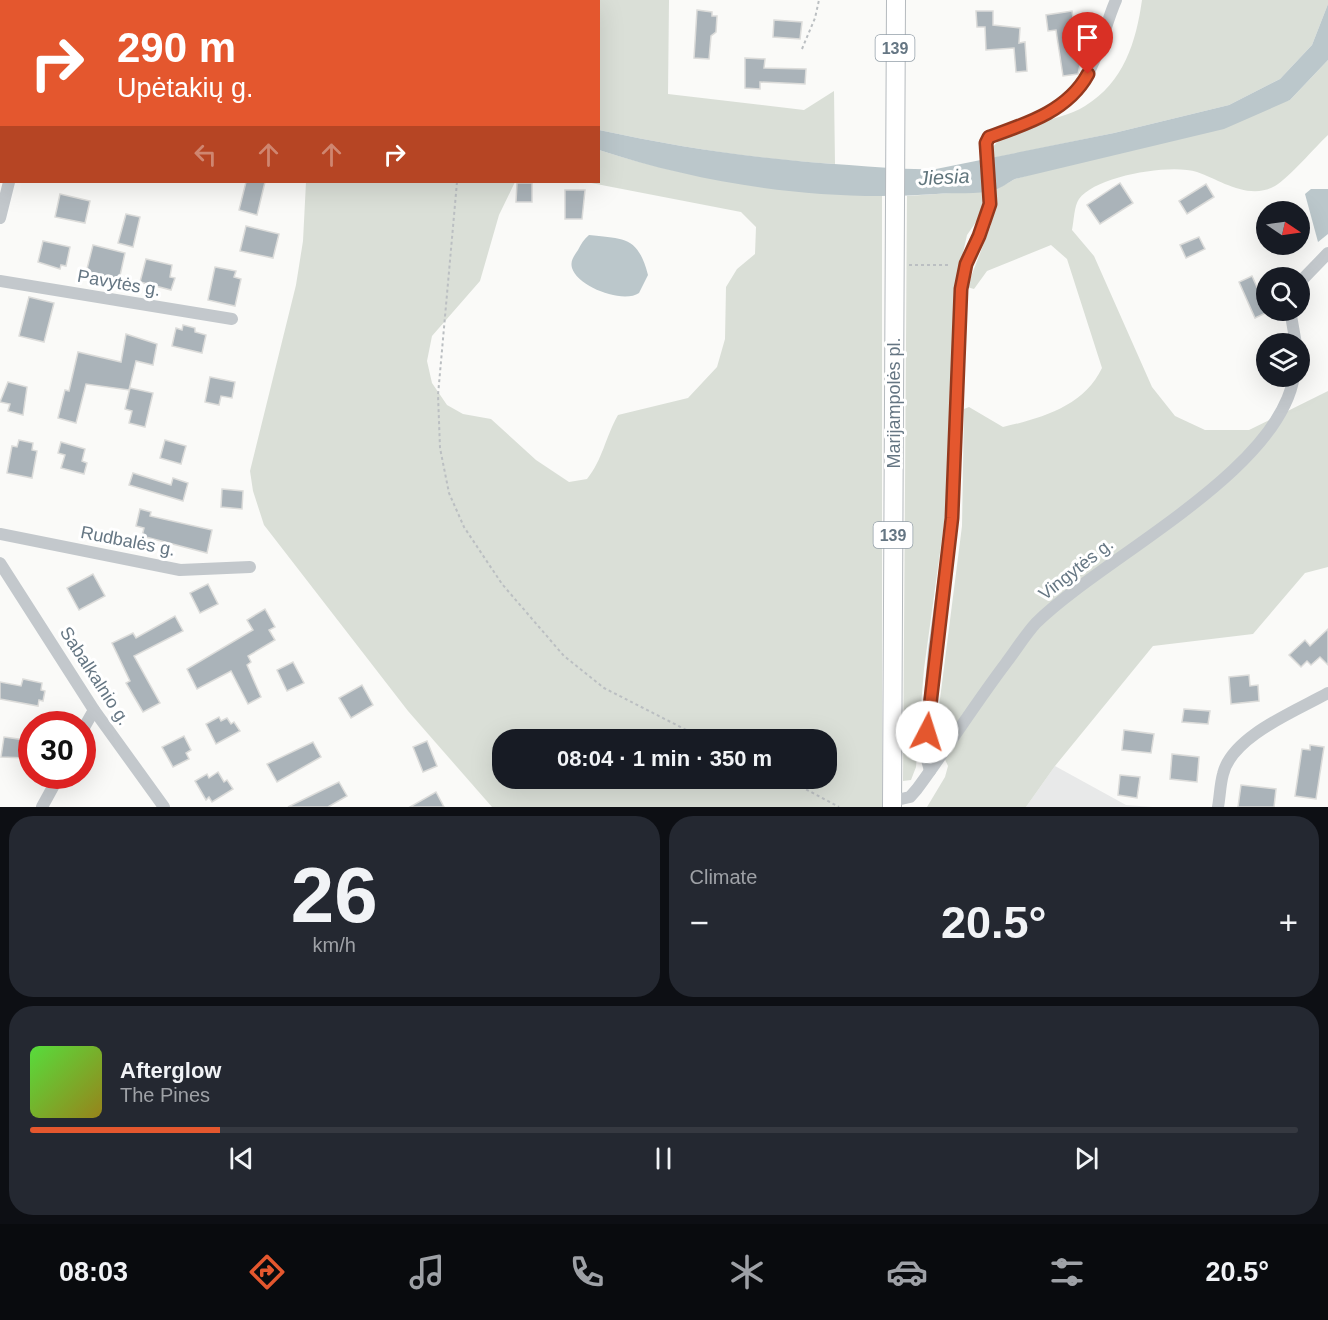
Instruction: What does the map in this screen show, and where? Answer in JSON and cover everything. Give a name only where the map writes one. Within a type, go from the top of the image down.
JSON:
[{"type":"main road","name":"Marijampolės pl.","points":[[892,804],[901,264],[895,96],[896,0]]},
{"type":"street","points":[[930,771],[925,752],[934,650],[952,518],[961,289],[966,264],[990,204],[986,153],[989,137],[1033,121],[1059,107],[1081,87],[1094,62],[1116,0]]},
{"type":"street","points":[[0,218],[9,183]]},
{"type":"street","points":[[1310,272],[1328,253]]},
{"type":"street","name":"Pavytės g.","points":[[0,281],[232,319]]},
{"type":"street","name":"Vingytės g.","points":[[892,804],[910,797],[964,719],[1036,623],[1240,465],[1270,429],[1286,404],[1291,387]]},
{"type":"street","name":"Rudbalės g.","points":[[0,534],[180,570],[250,567]]},
{"type":"street","name":"Sabalkalnio g.","points":[[0,563],[94,710],[164,807]]},
{"type":"street","points":[[1218,807],[1223,773],[1235,751],[1247,739],[1328,693]]},
{"type":"street","points":[[42,807],[52,789]]},
{"type":"path","points":[[802,49],[815,18],[819,0]]},
{"type":"path","points":[[457,183],[438,395],[440,448],[449,493],[464,527],[502,584],[564,656],[604,688],[684,729]]},
{"type":"path","points":[[901,264],[959,265]]},
{"type":"path","points":[[805,789],[839,807]]},
{"type":"shaded area","points":[[600,0],[669,0],[668,94],[804,110],[834,91],[835,164],[775,159],[658,142],[600,130]]},
{"type":"shaded area","points":[[1142,0],[1328,0],[1328,4],[1312,45],[1280,79],[1229,105],[1114,133],[993,158],[991,150],[1004,137],[1020,129],[1079,109],[1110,85],[1119,73],[1132,46]]},
{"type":"shaded area","points":[[1328,60],[1328,135],[1275,186],[1265,190],[1245,190],[1197,172],[1185,170],[1170,169],[1134,174],[1101,184],[1079,199],[1072,230],[1094,256],[1152,387],[1175,416],[1205,430],[1249,430],[1328,391],[1328,567],[1305,573],[1253,634],[1153,646],[1055,766],[1026,807],[927,807],[945,777],[948,766],[935,738],[962,526],[964,409],[969,407],[1003,427],[1032,419],[1073,401],[1094,381],[1102,368],[1067,259],[1051,245],[987,271],[974,289],[967,287],[991,225],[976,222],[967,235],[957,280],[945,516],[924,669],[916,767],[911,780],[903,781],[907,196],[995,190],[1015,179],[1290,100]]},
{"type":"shaded area","points":[[600,150],[668,169],[739,183],[810,191],[882,194],[882,807],[492,807],[408,711],[264,525],[253,491],[250,471],[296,285],[303,241],[306,183],[515,183],[499,215],[480,281],[432,336],[427,361],[432,383],[447,405],[463,414],[491,419],[536,460],[569,482],[587,479],[597,464],[618,415],[688,398],[717,367],[725,339],[726,287],[737,269],[755,254],[756,227],[741,212],[591,183],[600,183]]},
{"type":"shaded area","points":[[1055,766],[1126,805],[1153,807],[1026,807]]},
{"type":"water","name":"Jiesia","points":[[1328,4],[1328,60],[1290,100],[1224,129],[1015,179],[988,192],[893,196],[808,193],[681,173],[600,150],[600,130],[692,148],[754,156],[817,163],[936,169],[1114,133],[1229,105],[1280,79],[1312,45]]},
{"type":"water","points":[[1311,189],[1328,189],[1328,234],[1318,242],[1310,212],[1310,201],[1307,201],[1305,194]]},
{"type":"water","points":[[589,235],[612,237],[634,246],[644,262],[648,275],[639,293],[632,296],[612,295],[592,287],[576,275],[572,268],[572,261]]},
{"type":"building","points":[[697,10],[712,12],[712,16],[717,16],[716,32],[711,36],[709,59],[694,58]]},
{"type":"building","points":[[976,11],[993,11],[993,25],[1020,28],[1019,43],[1025,42],[1027,71],[1016,72],[1014,48],[986,50],[985,27],[977,27]]},
{"type":"building","points":[[1072,11],[1077,47],[1083,46],[1085,60],[1081,61],[1078,74],[1063,76],[1056,30],[1048,31],[1046,15]]},
{"type":"building","points":[[774,20],[802,22],[800,39],[773,37]]},
{"type":"building","points":[[745,58],[765,59],[764,68],[806,69],[805,84],[760,82],[760,89],[745,88]]},
{"type":"building","points":[[246,183],[265,183],[257,215],[239,210]]},
{"type":"building","points":[[517,183],[532,183],[532,202],[516,202]]},
{"type":"building","points":[[1120,183],[1133,203],[1100,224],[1087,205]]},
{"type":"building","points":[[1206,184],[1214,197],[1187,214],[1179,201]]},
{"type":"building","points":[[565,190],[585,190],[582,219],[565,219]]},
{"type":"building","points":[[60,194],[90,201],[85,223],[55,217]]},
{"type":"building","points":[[126,214],[140,217],[133,247],[118,243]]},
{"type":"building","points":[[246,226],[279,234],[273,258],[240,251]]},
{"type":"building","points":[[1199,237],[1205,249],[1186,258],[1180,245]]},
{"type":"building","points":[[43,241],[70,247],[66,266],[61,265],[60,269],[38,262]]},
{"type":"building","points":[[93,245],[125,253],[119,280],[86,273]]},
{"type":"building","points":[[146,259],[172,265],[170,277],[175,278],[171,290],[140,282]]},
{"type":"building","points":[[215,267],[236,271],[234,277],[241,279],[235,306],[208,300]]},
{"type":"building","points":[[1252,276],[1256,285],[1255,318],[1239,282]]},
{"type":"building","points":[[29,297],[54,303],[44,342],[19,336]]},
{"type":"building","points":[[183,325],[195,328],[195,332],[206,335],[202,353],[172,346],[176,328],[182,330]]},
{"type":"building","points":[[126,334],[157,344],[153,365],[136,361],[129,390],[86,384],[76,423],[58,418],[65,390],[69,391],[78,352],[121,362]]},
{"type":"building","points":[[210,377],[235,382],[232,398],[221,396],[219,405],[205,402]]},
{"type":"building","points":[[8,382],[27,387],[23,415],[8,411],[10,404],[0,402]]},
{"type":"building","points":[[130,388],[153,393],[145,427],[129,423],[132,411],[125,409]]},
{"type":"building","points":[[19,440],[33,443],[32,450],[37,451],[32,478],[7,473],[12,446],[17,447]]},
{"type":"building","points":[[165,440],[186,446],[181,464],[160,458]]},
{"type":"building","points":[[61,442],[85,449],[82,461],[87,463],[84,474],[61,468],[65,455],[58,453]]},
{"type":"building","points":[[133,473],[171,485],[173,478],[188,483],[183,501],[129,485]]},
{"type":"building","points":[[222,489],[243,491],[242,509],[221,507]]},
{"type":"building","points":[[140,509],[151,512],[150,516],[212,530],[207,553],[142,536],[144,528],[136,526]]},
{"type":"building","points":[[93,574],[105,596],[79,610],[67,588]]},
{"type":"building","points":[[208,584],[218,604],[200,613],[190,593]]},
{"type":"building","points":[[265,609],[275,627],[269,630],[275,640],[248,656],[251,662],[247,665],[261,697],[248,704],[231,671],[197,689],[187,669],[253,630],[247,620]]},
{"type":"building","points":[[175,616],[183,631],[134,656],[160,703],[143,712],[126,683],[130,681],[112,643],[133,633],[136,638]]},
{"type":"building","points":[[1328,629],[1328,665],[1320,657],[1311,665],[1307,661],[1301,667],[1289,655],[1305,640],[1310,646]]},
{"type":"building","points":[[293,662],[304,683],[287,691],[277,670]]},
{"type":"building","points":[[1249,675],[1250,686],[1258,685],[1259,701],[1231,704],[1229,677]]},
{"type":"building","points":[[23,679],[42,683],[41,690],[45,691],[43,701],[39,700],[38,706],[0,699],[0,682],[21,686]]},
{"type":"building","points":[[362,685],[373,705],[351,718],[339,698]]},
{"type":"building","points":[[1184,709],[1210,711],[1208,724],[1182,722]]},
{"type":"building","points":[[219,717],[221,721],[227,718],[231,724],[234,722],[240,731],[216,744],[206,724]]},
{"type":"building","points":[[1124,730],[1154,734],[1151,753],[1122,750]]},
{"type":"building","points":[[184,736],[191,750],[186,753],[189,759],[173,767],[162,747]]},
{"type":"building","points":[[4,737],[18,739],[18,758],[1,757]]},
{"type":"building","points":[[427,741],[437,766],[423,772],[413,747]]},
{"type":"building","points":[[313,742],[321,757],[277,782],[267,764]]},
{"type":"building","points":[[1310,745],[1324,747],[1316,799],[1295,796],[1302,749],[1310,750]]},
{"type":"building","points":[[1172,754],[1199,757],[1197,782],[1170,779]]},
{"type":"building","points":[[218,772],[224,782],[227,780],[233,789],[212,802],[209,797],[206,800],[195,781],[207,774],[209,778]]},
{"type":"building","points":[[1120,775],[1140,777],[1137,798],[1118,795]]},
{"type":"building","points":[[339,782],[347,796],[328,807],[288,807]]},
{"type":"building","points":[[1241,785],[1276,789],[1274,807],[1238,807]]},
{"type":"building","points":[[436,792],[444,807],[410,807]]},
{"type":"route","points":[[927,732],[934,650],[952,518],[961,289],[966,264],[984,225],[990,204],[986,143],[989,137],[1033,121],[1059,107],[1081,87],[1088,74]]}]
